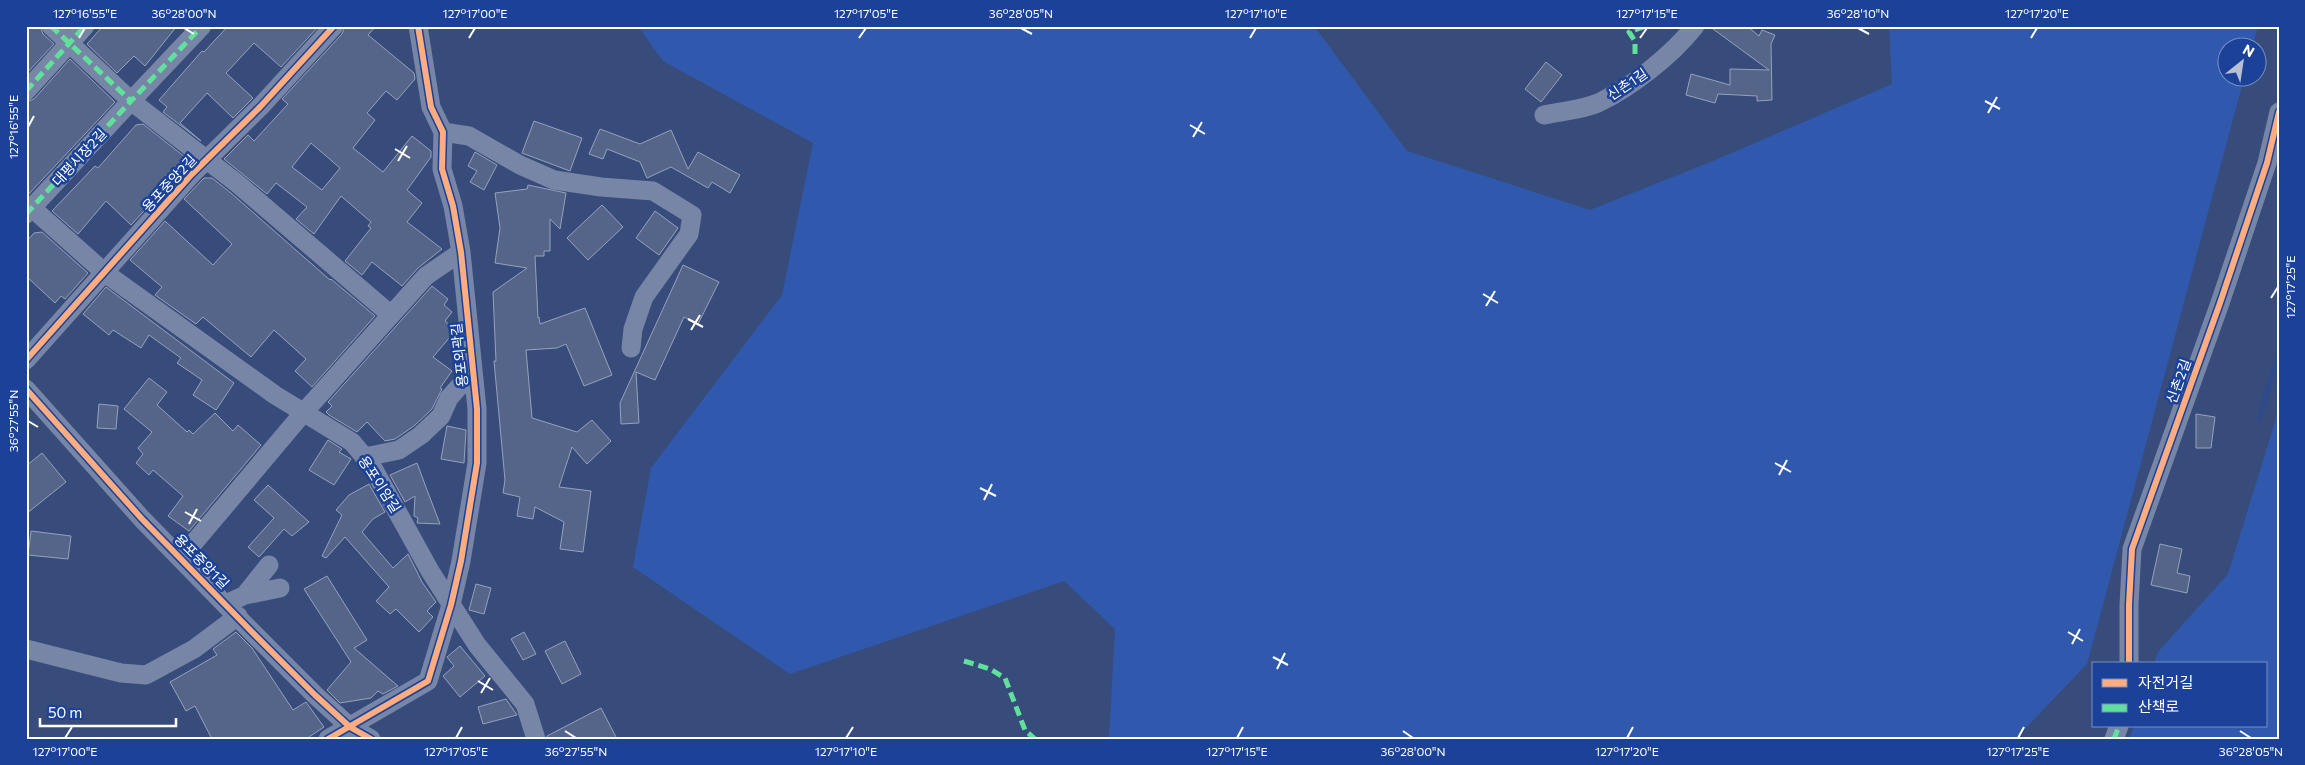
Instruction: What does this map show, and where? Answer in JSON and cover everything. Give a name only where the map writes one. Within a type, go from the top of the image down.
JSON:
[{"type":"street","points":[[51,26],[131,101],[207,159],[391,315]]},
{"type":"street","points":[[26,91],[85,26]]},
{"type":"street","name":"대평시장2길","points":[[29,211],[202,26]]},
{"type":"street","name":"용포중앙2길","points":[[26,360],[101,270],[207,159],[260,107],[334,26]]},
{"type":"street","name":"용포외곽길","points":[[350,727],[428,681],[451,605],[477,463],[477,409],[461,252],[453,206],[442,169],[443,132],[431,106],[418,26]]},
{"type":"street","name":"신촌1길","points":[[1544,115],[1596,104],[1629,85],[1684,40],[1695,26]]},
{"type":"street","name":"신촌2길","points":[[2129,662],[2128,604],[2132,549],[2220,303],[2267,163],[2279,112]]},
{"type":"street","points":[[443,132],[469,136],[520,165],[554,180],[601,187],[653,191],[692,215],[689,234],[644,297],[633,329],[631,348]]},
{"type":"street","name":"용포이암길","points":[[29,211],[101,270],[244,374],[352,442],[388,493],[430,571],[477,645],[525,704],[536,739]]},
{"type":"street","points":[[180,558],[304,412],[426,276],[461,252]]},
{"type":"street","name":"용포외곽길","points":[[364,457],[399,450],[421,435],[441,416],[449,398],[473,371]]},
{"type":"street","name":"용포중앙1길","points":[[26,389],[142,519],[315,696],[350,727],[371,739]]},
{"type":"street","points":[[26,649],[121,673],[146,675],[194,649],[232,610],[269,565]]},
{"type":"street","points":[[245,594],[280,588]]},
{"type":"street","points":[[328,739],[350,727]]},
{"type":"shaded area","points":[[638,26],[1314,26],[1407,151],[1590,210],[1713,161],[1892,84],[1889,26],[2258,26],[2255,38],[2218,38],[2218,88],[2241,88],[2087,664],[2015,739],[1109,739],[1115,629],[1064,581],[790,674],[633,567],[651,468],[782,295],[813,143],[663,61]]},
{"type":"shaded area","points":[[2279,409],[2279,739],[2129,739],[2133,728],[2268,728],[2268,662],[2155,662],[2158,652],[2228,574]]},
{"type":"building","points":[[26,26],[40,26],[43,34],[54,44],[26,74]]},
{"type":"building","points":[[103,26],[177,26],[145,66],[134,56],[117,73],[87,44]]},
{"type":"building","points":[[228,26],[319,26],[281,67],[254,43],[226,73],[253,98],[233,118],[207,93],[180,123],[201,141],[163,112],[167,107],[159,100],[202,51],[204,52]]},
{"type":"building","points":[[345,26],[376,26],[368,35],[414,73],[415,79],[397,100],[386,91],[367,113],[375,120],[353,148],[383,172],[412,136],[431,151],[431,157],[407,190],[422,203],[407,222],[442,249],[418,268],[402,286],[372,262],[362,275],[345,261],[371,228],[368,226],[371,222],[341,196],[314,234],[296,219],[307,207],[276,183],[267,194],[224,159],[248,135],[254,141],[288,104],[282,99],[342,34]],"holes":[[[311,143],[340,168],[322,190],[292,167]]]},
{"type":"building","points":[[1709,26],[1747,26],[1759,36],[1762,30],[1775,35],[1771,44],[1772,100],[1757,101],[1757,96],[1718,94],[1715,103],[1686,95],[1691,74],[1730,85],[1730,69],[1769,70]]},
{"type":"building","points":[[70,59],[115,102],[26,197],[26,102],[34,99]]},
{"type":"building","points":[[1546,62],[1562,75],[1541,102],[1525,89]]},
{"type":"building","points":[[534,121],[582,138],[570,171],[522,153]]},
{"type":"building","points":[[143,124],[190,161],[131,225],[106,201],[78,234],[52,211],[95,166],[98,168],[136,125]]},
{"type":"building","points":[[600,129],[640,144],[671,130],[688,169],[698,152],[740,175],[730,193],[712,182],[708,188],[671,167],[647,178],[640,162],[607,149],[603,159],[589,154]]},
{"type":"building","points":[[475,152],[497,165],[484,190],[470,182],[477,171],[468,166]]},
{"type":"building","points":[[204,178],[212,178],[231,193],[330,280],[375,316],[312,387],[295,371],[306,359],[274,330],[251,357],[203,317],[196,324],[155,295],[162,287],[130,260],[165,221],[213,265],[232,244],[184,199]]},
{"type":"building","points":[[528,185],[566,193],[560,229],[550,219],[550,251],[544,251],[544,256],[535,256],[538,318],[540,324],[585,308],[612,375],[584,386],[566,344],[557,348],[526,350],[532,418],[577,432],[592,420],[611,441],[587,464],[572,447],[559,487],[591,491],[583,552],[560,549],[564,522],[535,507],[533,519],[517,516],[520,497],[503,493],[505,480],[494,361],[496,361],[493,292],[527,268],[495,263],[500,228],[495,193],[527,189]]},
{"type":"building","points":[[602,205],[623,227],[588,260],[567,238]]},
{"type":"building","points":[[655,211],[678,228],[659,255],[636,238]]},
{"type":"building","points":[[42,232],[88,273],[65,299],[61,296],[55,303],[26,276],[26,242],[34,233]]},
{"type":"building","points":[[683,265],[719,282],[698,324],[684,317],[655,380],[636,372],[639,423],[621,424],[620,403]]},
{"type":"building","points":[[432,286],[448,299],[444,305],[452,312],[445,321],[456,330],[433,357],[452,371],[440,388],[442,389],[432,409],[414,426],[395,439],[385,441],[367,422],[357,432],[329,415],[326,412],[332,406],[328,402]]},
{"type":"building","points":[[106,287],[234,383],[216,410],[193,395],[202,380],[177,363],[181,358],[149,335],[141,348],[113,330],[109,335],[83,314]]},
{"type":"building","points":[[149,378],[167,392],[157,405],[187,432],[189,430],[193,434],[215,413],[233,431],[238,425],[261,445],[189,531],[168,516],[183,496],[153,470],[149,475],[136,463],[143,454],[138,448],[152,432],[124,409]]},
{"type":"building","points":[[99,404],[118,406],[116,429],[97,428]]},
{"type":"building","points":[[2196,414],[2215,417],[2211,448],[2196,448]]},
{"type":"building","points":[[447,426],[466,430],[464,463],[441,459]]},
{"type":"building","points":[[328,440],[342,449],[339,452],[351,459],[334,485],[309,470]]},
{"type":"building","points":[[42,453],[66,482],[26,514],[26,466]]},
{"type":"building","points":[[417,463],[440,524],[417,523],[418,518],[414,516],[415,496],[405,502],[390,475]]},
{"type":"building","points":[[369,484],[385,512],[373,519],[362,532],[393,568],[408,554],[422,582],[436,602],[427,611],[433,617],[419,632],[396,609],[390,614],[376,601],[389,587],[345,537],[326,558],[322,556],[342,515],[336,510],[349,495]]},
{"type":"building","points":[[268,485],[309,522],[292,536],[284,529],[259,557],[248,547],[274,518],[254,500]]},
{"type":"building","points":[[31,531],[71,536],[68,559],[28,555]]},
{"type":"building","points":[[2160,544],[2182,549],[2177,573],[2190,576],[2187,593],[2151,585]]},
{"type":"building","points":[[327,576],[367,640],[354,648],[398,686],[383,694],[378,691],[371,698],[340,703],[327,690],[351,662],[304,589]]},
{"type":"building","points":[[476,584],[491,588],[484,614],[469,610]]},
{"type":"building","points":[[236,632],[252,648],[293,710],[306,702],[324,727],[306,739],[212,739],[195,706],[186,711],[170,682],[217,655],[213,649]]},
{"type":"building","points":[[524,632],[536,654],[523,660],[511,639]]},
{"type":"building","points":[[565,641],[581,674],[562,684],[545,651]]},
{"type":"building","points":[[460,646],[485,676],[460,697],[443,676],[454,666],[447,657]]},
{"type":"building","points":[[506,699],[517,715],[483,724],[478,707]]},
{"type":"building","points":[[601,708],[617,739],[547,739],[547,736]]},
{"type":"waterway","points":[[2259,419],[2279,354]]},
{"type":"marked path","points":[[51,26],[131,101],[202,26]]},
{"type":"marked path","points":[[26,91],[85,26]]},
{"type":"marked path","points":[[1635,54],[1635,41],[1629,32],[1646,26]]},
{"type":"marked path","points":[[26,214],[131,101]]},
{"type":"marked path","points":[[964,661],[990,669],[1005,678],[1025,730],[1035,739]]},
{"type":"marked path","points":[[2114,739],[2118,728]]},
{"type":"cycle path","points":[[26,360],[192,174],[260,107],[334,26]]},
{"type":"cycle path","points":[[328,739],[428,681],[451,605],[461,561],[477,463],[477,409],[461,252],[453,206],[442,169],[443,132],[431,107],[418,26]]},
{"type":"cycle path","points":[[2129,662],[2129,605],[2132,549],[2220,303],[2267,163],[2279,112]]},
{"type":"cycle path","points":[[26,389],[142,519],[252,632],[350,727],[371,739]]}]
